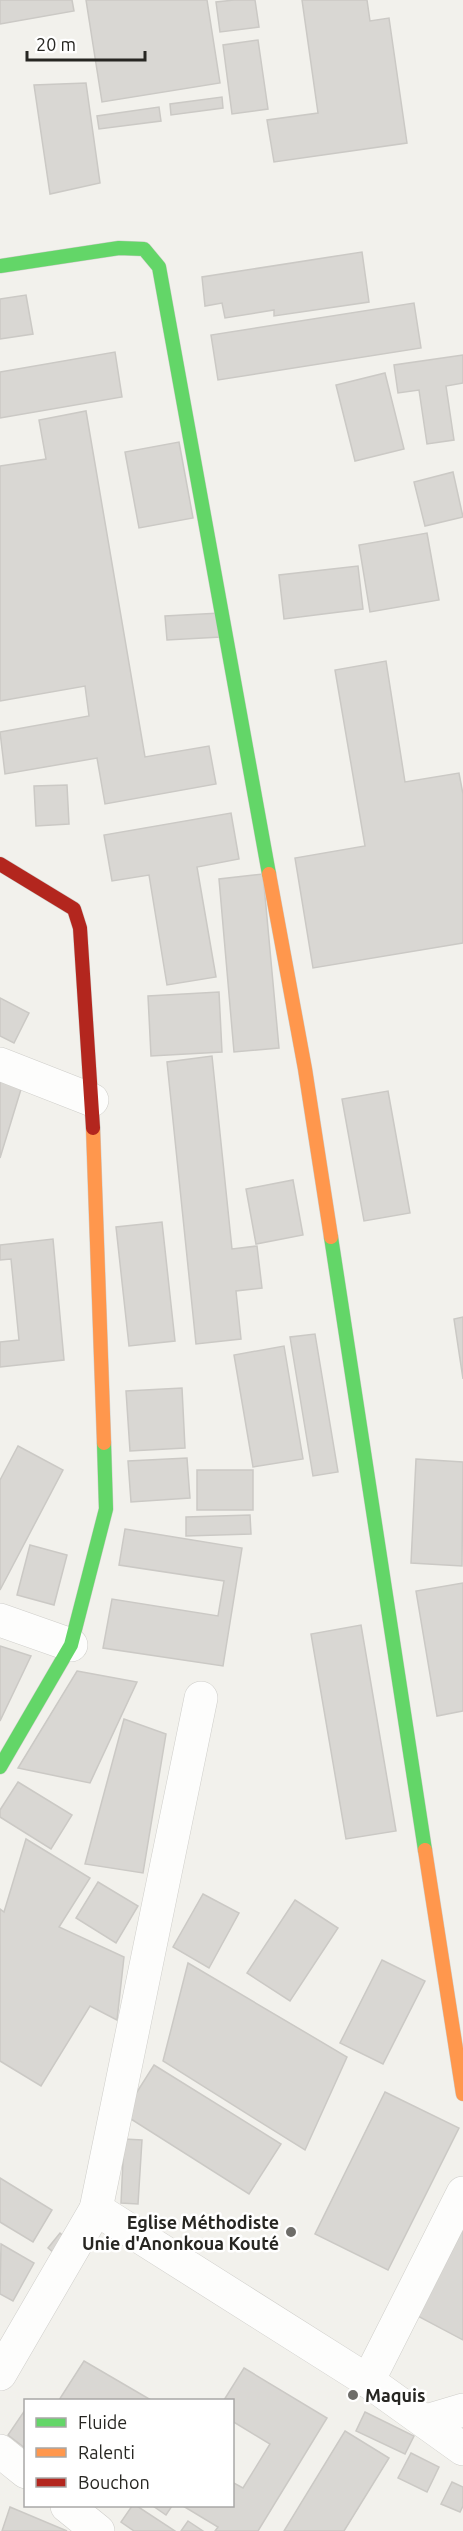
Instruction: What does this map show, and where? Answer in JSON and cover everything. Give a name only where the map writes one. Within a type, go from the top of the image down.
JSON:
[{"type":"street","points":[[0,266],[119,248],[144,249],[159,267],[306,1069],[463,2094]]},
{"type":"street","points":[[0,864],[55,894],[74,909],[80,928],[92,1100],[106,1509],[72,1645],[0,1767]]},
{"type":"street","points":[[0,1064],[92,1100]]},
{"type":"street","points":[[0,1620],[72,1645]]},
{"type":"street","points":[[0,2374],[96,2210],[201,1698]]},
{"type":"street","points":[[368,2381],[463,2193]]},
{"type":"street","points":[[96,2210],[368,2381],[463,2449]]},
{"type":"street","points":[[426,2421],[463,2410]]},
{"type":"street","points":[[0,2451],[24,2470]]},
{"type":"street","points":[[69,2507],[98,2531]]},
{"type":"building","points":[[0,0],[72,0],[74,11],[0,24]]},
{"type":"building","points":[[86,0],[207,0],[220,83],[102,102]]},
{"type":"building","points":[[255,0],[259,27],[220,32],[216,2]]},
{"type":"building","points":[[302,0],[367,0],[370,21],[389,18],[407,143],[274,162],[267,120],[318,113]]},
{"type":"building","points":[[258,40],[268,109],[232,114],[223,45]]},
{"type":"building","points":[[86,83],[100,183],[50,194],[34,85]]},
{"type":"building","points":[[222,97],[223,108],[171,115],[170,104]]},
{"type":"building","points":[[159,107],[161,121],[99,129],[97,116]]},
{"type":"building","points":[[362,252],[369,302],[274,316],[274,310],[225,318],[222,303],[205,306],[202,277]]},
{"type":"building","points":[[26,295],[33,334],[0,339],[0,299]]},
{"type":"building","points":[[414,303],[421,348],[218,380],[211,335]]},
{"type":"building","points":[[115,352],[122,397],[0,418],[0,372]]},
{"type":"building","points":[[463,355],[463,383],[446,386],[454,440],[427,444],[419,390],[398,393],[394,365]]},
{"type":"building","points":[[385,373],[404,449],[355,461],[336,385]]},
{"type":"building","points":[[86,411],[145,757],[209,746],[216,784],[105,804],[97,758],[5,774],[0,732],[89,716],[85,686],[0,701],[0,466],[46,459],[39,420]]},
{"type":"building","points":[[179,442],[193,518],[139,528],[125,452]]},
{"type":"building","points":[[453,472],[463,517],[425,526],[414,482]]},
{"type":"building","points":[[427,533],[439,600],[370,612],[359,545]]},
{"type":"building","points":[[358,566],[363,609],[284,619],[279,575]]},
{"type":"building","points":[[220,613],[221,637],[167,640],[165,616]]},
{"type":"building","points":[[386,661],[405,782],[459,773],[463,794],[463,943],[313,968],[295,858],[365,846],[335,670]]},
{"type":"building","points":[[67,785],[69,824],[36,826],[34,786]]},
{"type":"building","points":[[231,813],[239,859],[197,867],[216,977],[167,985],[149,875],[112,881],[104,835]]},
{"type":"building","points":[[263,874],[279,1048],[234,1052],[219,879]]},
{"type":"building","points":[[219,992],[222,1052],[151,1056],[148,996]]},
{"type":"building","points":[[0,998],[29,1013],[14,1043],[0,1036]]},
{"type":"building","points":[[212,1056],[232,1249],[257,1246],[262,1288],[236,1291],[241,1339],[196,1344],[167,1062]]},
{"type":"building","points":[[0,1080],[22,1086],[0,1158]]},
{"type":"building","points":[[388,1091],[410,1213],[364,1221],[342,1099]]},
{"type":"building","points":[[293,1180],[303,1235],[256,1244],[246,1189]]},
{"type":"building","points":[[162,1222],[175,1341],[129,1346],[116,1227]]},
{"type":"building","points":[[53,1239],[64,1360],[0,1367],[0,1342],[19,1340],[11,1259],[0,1260],[0,1245]]},
{"type":"building","points":[[463,1317],[463,1379],[454,1319]]},
{"type":"building","points":[[315,1334],[338,1472],[313,1476],[290,1337]]},
{"type":"building","points":[[284,1346],[303,1459],[253,1467],[234,1355]]},
{"type":"building","points":[[182,1388],[185,1448],[130,1451],[126,1391]]},
{"type":"building","points":[[18,1446],[63,1470],[0,1590],[0,1480]]},
{"type":"building","points":[[187,1458],[190,1498],[131,1502],[128,1461]]},
{"type":"building","points":[[416,1459],[463,1462],[462,1566],[411,1563]]},
{"type":"building","points":[[197,1470],[253,1470],[253,1510],[197,1510]]},
{"type":"building","points":[[250,1515],[251,1534],[186,1536],[186,1517]]},
{"type":"building","points":[[125,1529],[242,1548],[223,1666],[103,1648],[112,1599],[218,1616],[224,1581],[119,1565]]},
{"type":"building","points":[[30,1545],[67,1555],[54,1605],[17,1595]]},
{"type":"building","points":[[463,1583],[463,1711],[437,1716],[416,1591]]},
{"type":"building","points":[[361,1625],[396,1831],[346,1839],[311,1634]]},
{"type":"building","points":[[0,1646],[31,1656],[0,1721]]},
{"type":"building","points":[[77,1671],[137,1682],[90,1783],[18,1768]]},
{"type":"building","points":[[124,1719],[166,1734],[143,1873],[85,1864]]},
{"type":"building","points":[[18,1782],[72,1815],[51,1849],[0,1817],[0,1810]]},
{"type":"building","points":[[26,1839],[90,1878],[59,1927],[124,1957],[117,2020],[90,2006],[41,2086],[0,2061],[0,1909],[4,1912]]},
{"type":"building","points":[[98,1882],[138,1906],[116,1943],[76,1918]]},
{"type":"building","points":[[203,1894],[239,1913],[209,1968],[173,1947]]},
{"type":"building","points":[[295,1900],[338,1928],[290,2001],[247,1973]]},
{"type":"building","points":[[382,1960],[425,1981],[383,2064],[340,2043]]},
{"type":"building","points":[[188,1963],[347,2057],[305,2150],[163,2061]]},
{"type":"building","points":[[154,2065],[281,2144],[249,2194],[123,2114]]},
{"type":"building","points":[[385,2092],[459,2128],[388,2270],[315,2234]]},
{"type":"building","points":[[124,2139],[142,2140],[138,2204],[121,2203]]},
{"type":"building","points":[[0,2178],[52,2210],[33,2242],[0,2222]]},
{"type":"building","points":[[463,2220],[463,2340],[412,2313]]},
{"type":"building","points":[[60,2233],[71,2243],[59,2257],[48,2248]]},
{"type":"building","points":[[1,2244],[34,2263],[13,2301],[0,2294]]},
{"type":"building","points":[[84,2361],[149,2399],[60,2399]]},
{"type":"building","points":[[244,2368],[327,2418],[258,2531],[215,2531],[218,2527],[185,2507],[234,2507],[234,2483],[243,2488],[270,2444],[234,2422],[234,2399],[225,2399]]},
{"type":"building","points":[[24,2411],[24,2447],[8,2435]]},
{"type":"building","points":[[365,2412],[414,2436],[405,2454],[356,2431]]},
{"type":"building","points":[[345,2431],[389,2458],[344,2531],[284,2531]]},
{"type":"building","points":[[411,2453],[439,2467],[427,2492],[398,2478]]},
{"type":"building","points":[[452,2482],[463,2487],[463,2506],[460,2512],[441,2504]]},
{"type":"building","points":[[10,2507],[67,2531],[2,2531]]},
{"type":"building","points":[[131,2507],[139,2507],[175,2531],[134,2531],[121,2522]]},
{"type":"building","points":[[154,2507],[171,2507],[166,2515]]},
{"type":"building","points":[[188,2521],[203,2531],[181,2531]]},
{"type":"traffic: fast","points":[[0,266],[119,248],[144,249],[159,267],[269,874]]},
{"type":"traffic: fast","points":[[331,1237],[425,1850]]},
{"type":"traffic: fast","points":[[0,1767],[71,1645],[106,1509],[104,1443]]},
{"type":"traffic: slow","points":[[269,874],[305,1069],[331,1237]]},
{"type":"traffic: slow","points":[[93,1128],[104,1443]]},
{"type":"traffic: slow","points":[[425,1850],[463,2094]]},
{"type":"traffic: jam","points":[[0,864],[74,909],[80,928],[93,1128]]},
{"type":"place","name":"Eglise Méthodiste Unie d'Anonkoua Kouté","points":[[291,2232]]},
{"type":"place","name":"Maquis","points":[[353,2395]]}]
